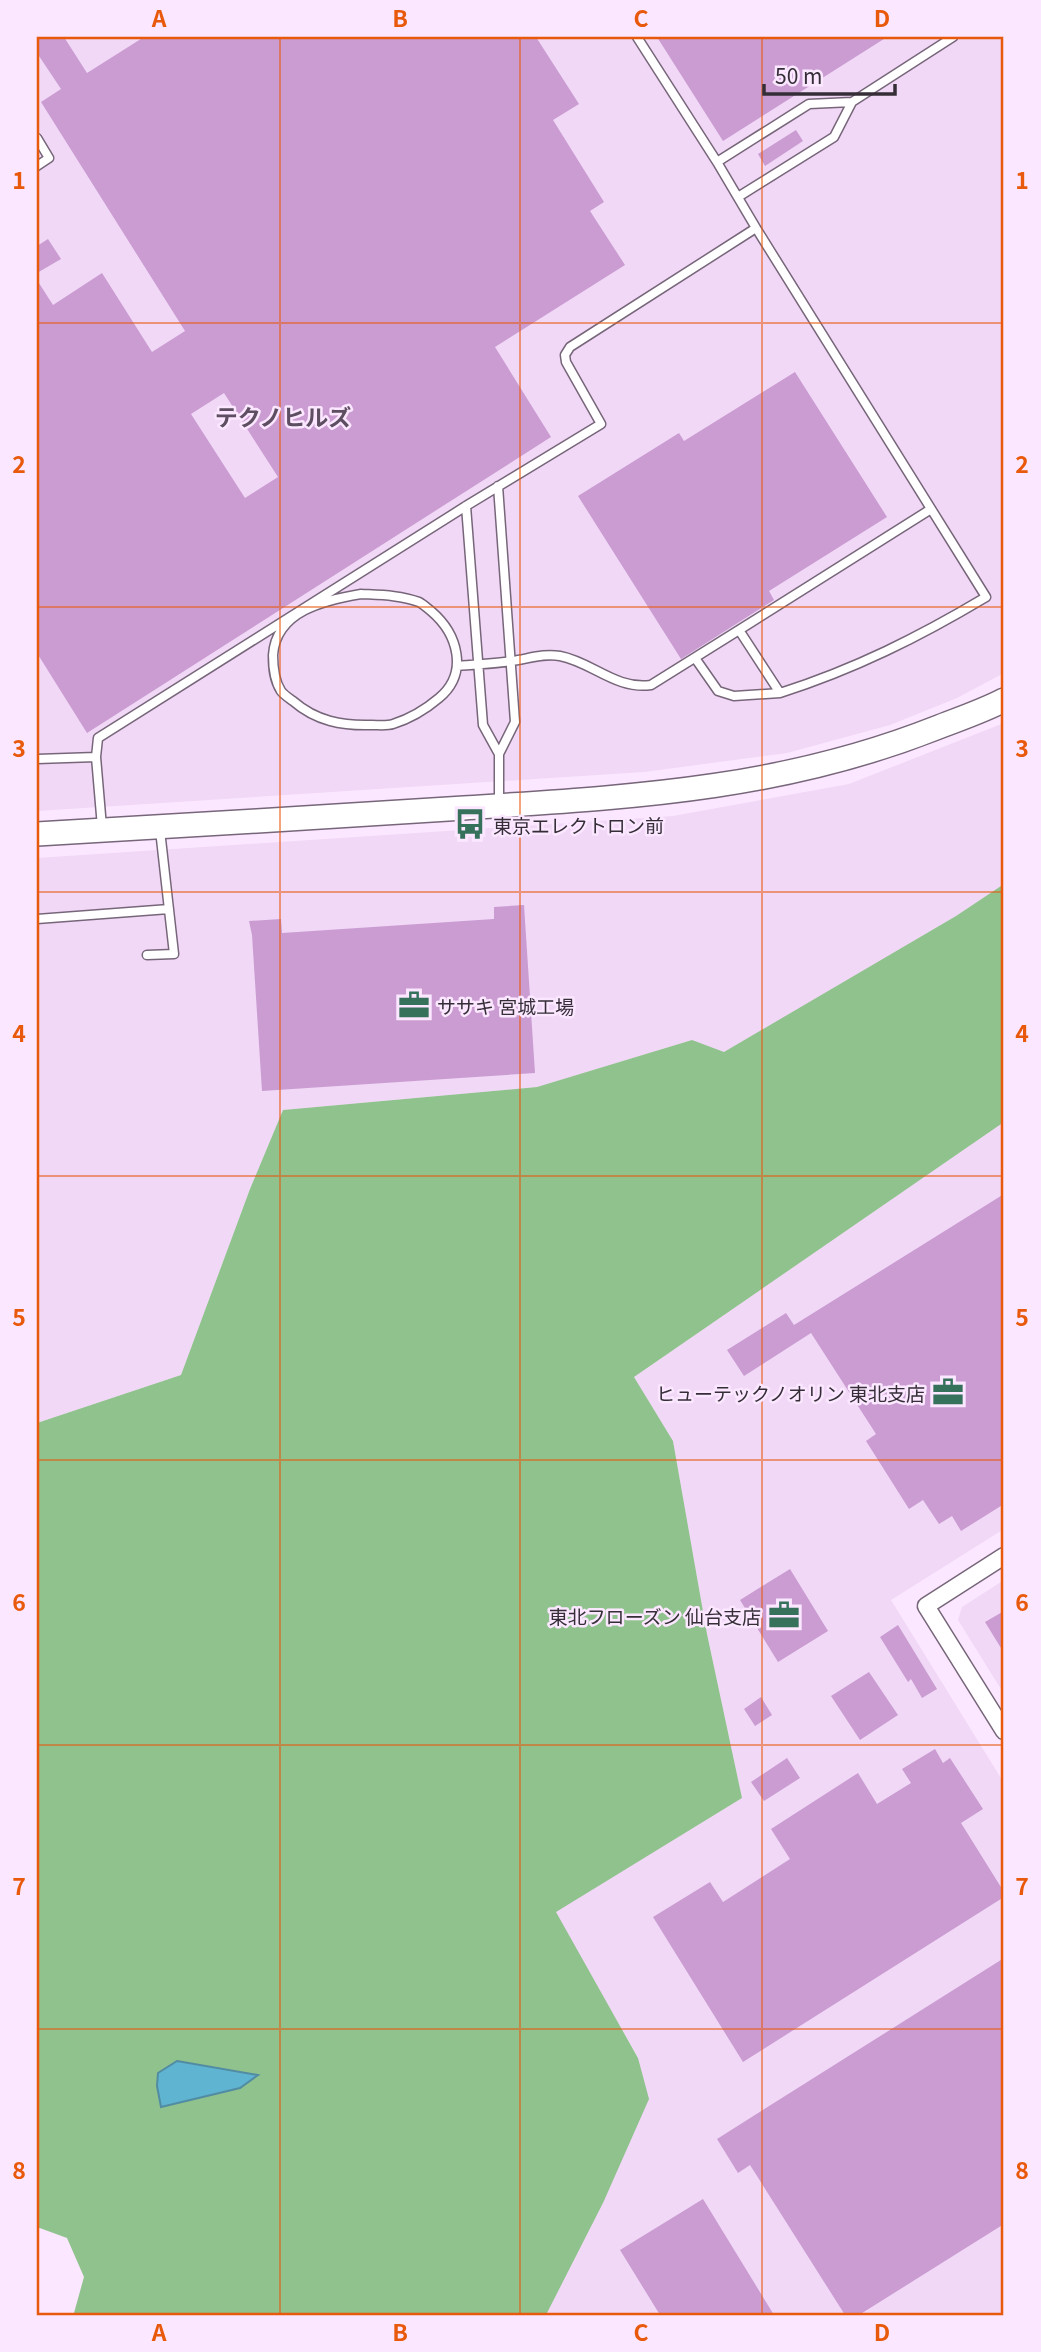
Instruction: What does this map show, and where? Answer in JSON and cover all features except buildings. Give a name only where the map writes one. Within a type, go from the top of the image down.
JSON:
[{"type":"street","points":[[37,834],[661,794],[822,766],[900,742],[1004,700]]},
{"type":"street","points":[[1004,1556],[926,1606],[1004,1731]]},
{"type":"lane","points":[[638,37],[986,597],[891,650],[857,666],[780,694],[734,696],[718,691],[695,658]]},
{"type":"lane","points":[[738,197],[834,137],[852,102],[953,37]]},
{"type":"lane","points":[[717,162],[808,104],[852,102]]},
{"type":"lane","points":[[37,138],[49,158],[37,166]]},
{"type":"lane","points":[[102,830],[96,757],[98,738],[601,424],[566,362],[565,355],[570,346],[756,228]]},
{"type":"lane","points":[[498,486],[515,722],[499,754],[499,805]]},
{"type":"lane","points":[[466,506],[483,725],[499,754]]},
{"type":"lane","points":[[458,666],[543,655],[559,656],[574,660],[627,685],[651,685],[931,509]]},
{"type":"lane","points":[[361,594],[394,596],[421,602],[448,629],[456,646],[458,666],[454,680],[442,695],[424,709],[391,725],[328,722],[300,708],[281,692],[272,670],[274,647],[284,626],[304,609],[328,599],[361,594]]},
{"type":"lane","points":[[739,630],[780,694]]},
{"type":"lane","points":[[37,759],[96,757]]},
{"type":"lane","points":[[146,955],[174,954],[160,827]]},
{"type":"lane","points":[[37,919],[169,909]]},
{"type":"shaded area","points":[[37,37],[1004,37],[1004,673],[957,698],[890,725],[787,753],[644,772],[37,811]]},
{"type":"shaded area","points":[[1004,723],[1004,884],[956,916],[723,1053],[692,1040],[537,1087],[283,1110],[250,1189],[181,1375],[37,1423],[37,858],[673,816],[849,784]]},
{"type":"shaded area","points":[[1004,1122],[1004,1529],[891,1600],[1004,1783],[1004,2315],[546,2315],[603,2203],[638,2057],[555,1912],[742,1798],[707,1634],[673,1441],[634,1377]]},
{"type":"shaded area","points":[[1004,1580],[1004,1694],[958,1620],[962,1607]]},
{"type":"green space","points":[[1004,884],[1004,1122],[634,1377],[673,1441],[707,1634],[742,1798],[556,1912],[638,2058],[649,2099],[603,2203],[546,2315],[71,2315],[74,2313],[84,2277],[67,2238],[37,2227],[37,1423],[181,1375],[250,1189],[283,1110],[537,1087],[692,1040],[724,1052],[956,916]]},
{"type":"water","points":[[177,2061],[258,2075],[240,2088],[161,2107],[157,2086],[158,2073]]},
{"type":"place","name":"東京エレクトロン前","points":[[470,824]]},
{"type":"place","name":"ササキ 宮城工場","points":[[414,1005]]},
{"type":"place","name":"ヒューテックノオリン 東北支店","points":[[948,1392]]},
{"type":"place","name":"東北フローズン 仙台支店","points":[[784,1615]]},
{"type":"district","name":"テクノヒルズ","points":[[283,416]]}]
